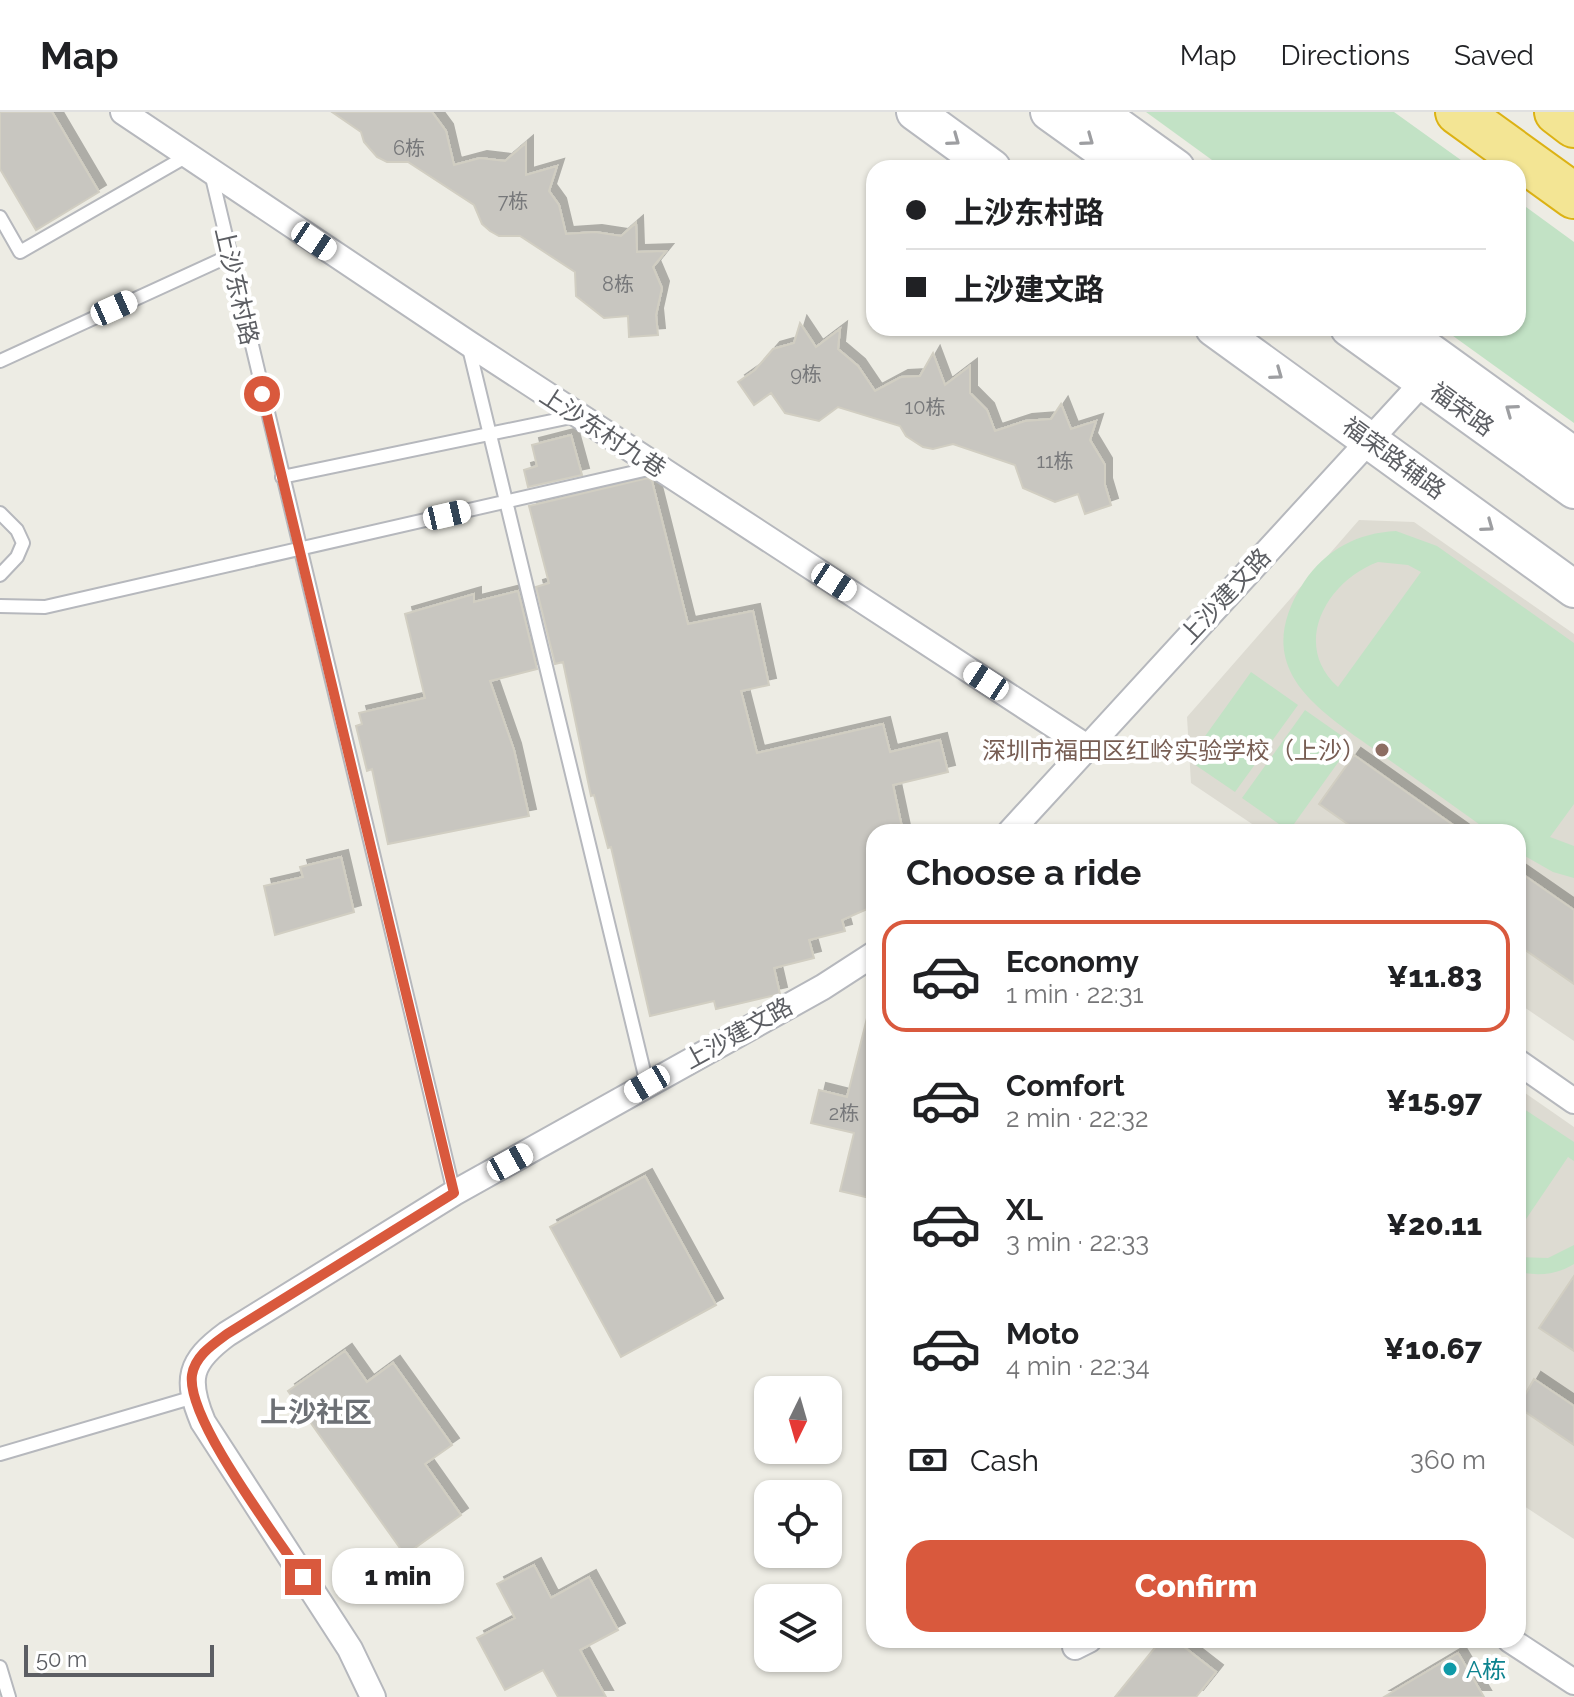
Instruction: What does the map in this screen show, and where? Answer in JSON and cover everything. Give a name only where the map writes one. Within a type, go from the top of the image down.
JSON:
[{"type":"highway","points":[[1458,112],[1524,160]]},
{"type":"highway","points":[[1557,112],[1574,125]]},
{"type":"highway","points":[[1526,161],[1574,196]]},
{"type":"main road","points":[[915,112],[981,160]]},
{"type":"main road","points":[[1049,112],[1116,160]]},
{"type":"main road","points":[[1098,112],[1165,160]]},
{"type":"main road","name":"福荣路辅路","points":[[1225,336],[1574,589]]},
{"type":"main road","name":"福荣路","points":[[1365,336],[1433,371],[1574,456]]},
{"type":"main road","name":"福荣路","points":[[1404,336],[1433,371],[1574,490]]},
{"type":"street","name":"上沙东村九巷","points":[[123,112],[468,343],[1087,747]]},
{"type":"street","name":"上沙建文路","points":[[1017,824],[1433,371]]},
{"type":"street","name":"上沙建文路","points":[[194,1397],[195,1365],[213,1344],[454,1193],[823,987],[866,959]]},
{"type":"street","points":[[1526,1068],[1574,1101]]},
{"type":"street","points":[[194,1397],[203,1422],[350,1649],[373,1697]]},
{"type":"street","points":[[1522,1648],[1574,1682],[1563,1697]]},
{"type":"lane","points":[[0,217],[20,252],[187,156]]},
{"type":"lane","name":"上沙东村路","points":[[211,172],[454,1193]]},
{"type":"lane","points":[[0,361],[229,256]]},
{"type":"lane","points":[[468,343],[647,1084]]},
{"type":"lane","points":[[282,477],[579,416]]},
{"type":"lane","points":[[0,606],[45,607],[658,467]]},
{"type":"lane","points":[[0,513],[17,530],[23,543],[17,557],[0,575]]},
{"type":"lane","points":[[0,1454],[194,1397]]},
{"type":"lane","points":[[0,1667],[9,1697]]},
{"type":"shaded area","name":"深圳市福田区红岭实验学校（上沙）","points":[[1359,520],[1414,522],[1574,634],[1574,1041],[1526,1008],[1526,824],[1252,824],[1191,783],[1187,717]]},
{"type":"shaded area","points":[[1526,1094],[1574,1127],[1574,1539],[1526,1507]]},
{"type":"green space","points":[[1146,112],[1394,112],[1461,160],[1212,160]]},
{"type":"green space","points":[[1526,207],[1574,242],[1574,423],[1453,336],[1526,336]]},
{"type":"green space","points":[[1396,531],[1437,546],[1574,643],[1574,804],[1550,837],[1574,846],[1574,878],[1553,872],[1526,857],[1526,824],[1479,824],[1334,720],[1298,684],[1287,663],[1283,639],[1289,613],[1304,582],[1322,560],[1344,545],[1369,535]],"holes":[[[1378,562],[1408,565],[1421,572],[1338,687],[1324,670],[1317,652],[1316,634],[1330,599],[1359,571]]]},
{"type":"green space","points":[[1251,672],[1298,705],[1235,792],[1188,760]]},
{"type":"green space","points":[[1305,710],[1352,743],[1294,824],[1279,824],[1242,798]]},
{"type":"green space","points":[[1526,1110],[1574,1142],[1574,1161],[1568,1157],[1526,1219]]},
{"type":"green space","points":[[1574,1245],[1574,1264],[1568,1268],[1547,1274],[1526,1273],[1526,1257],[1548,1258]]},
{"type":"building","points":[[0,112],[52,112],[99,192],[36,230],[0,169]]},
{"type":"building","points":[[332,112],[432,112],[446,131],[454,165],[480,158],[505,161],[526,143],[526,175],[557,166],[549,191],[559,205],[566,234],[595,232],[621,236],[636,223],[637,252],[666,251],[653,267],[662,288],[656,315],[658,335],[629,337],[628,316],[604,318],[576,296],[575,272],[520,236],[499,236],[490,231],[482,224],[474,205],[408,162],[387,162],[377,157],[364,142],[361,132]]},
{"type":"building","points":[[800,323],[816,347],[840,329],[838,349],[858,366],[875,391],[901,377],[920,376],[933,353],[945,385],[970,366],[970,393],[987,410],[995,431],[1025,421],[1051,419],[1061,404],[1071,429],[1096,421],[1090,440],[1105,465],[1105,485],[1111,505],[1085,514],[1078,494],[1055,502],[1023,488],[1015,465],[953,444],[933,449],[923,447],[906,436],[900,426],[838,407],[819,421],[785,413],[771,393],[754,405],[738,382],[755,370],[773,349],[794,343]]},
{"type":"building","points":[[571,435],[582,475],[528,487],[524,470],[537,466],[532,445]]},
{"type":"building","points":[[648,478],[652,481],[688,624],[753,611],[769,685],[741,691],[757,753],[883,724],[890,752],[940,740],[948,772],[893,785],[901,824],[866,824],[866,910],[842,920],[845,931],[809,940],[814,958],[774,968],[780,994],[716,1009],[714,1001],[650,1016],[611,847],[608,848],[594,795],[591,796],[563,662],[555,664],[536,587],[549,583],[529,506]]},
{"type":"building","points":[[518,591],[537,669],[490,681],[514,750],[529,816],[388,844],[372,769],[367,771],[356,726],[362,724],[359,713],[425,698],[405,614],[474,594],[474,602]]},
{"type":"building","points":[[1354,755],[1452,824],[1348,824],[1319,804]]},
{"type":"building","points":[[341,857],[354,912],[275,935],[264,886],[303,877],[300,867]]},
{"type":"building","points":[[1526,877],[1574,910],[1574,984],[1526,951]]},
{"type":"building","points":[[866,1022],[866,1197],[840,1191],[854,1133],[811,1123],[819,1090],[847,1097]]},
{"type":"building","points":[[645,1176],[716,1305],[621,1357],[550,1227]]},
{"type":"building","points":[[1574,1276],[1574,1351],[1539,1328]]},
{"type":"building","points":[[345,1351],[367,1382],[393,1363],[452,1445],[425,1464],[461,1515],[405,1555],[288,1391]]},
{"type":"building","points":[[1534,1379],[1574,1406],[1574,1445],[1526,1412],[1526,1393]]},
{"type":"building","points":[[534,1565],[551,1598],[589,1577],[618,1630],[580,1650],[606,1697],[558,1697],[543,1670],[505,1690],[477,1638],[515,1618],[497,1584]]},
{"type":"building","points":[[1155,1648],[1185,1648],[1216,1672],[1196,1697],[1115,1697]]},
{"type":"building","name":"A栋","points":[[1458,1653],[1484,1697],[1384,1697]]},
{"type":"place","name":"深圳市福田区红岭实验学校（上沙）","points":[[1382,750]]},
{"type":"place","name":"A栋","points":[[1450,1669]]},
{"type":"district","name":"上沙社区","points":[[316,1412]]},
{"type":"route","points":[[262,394],[454,1193],[227,1334],[201,1355],[195,1365],[192,1387],[203,1422],[303,1577]]}]
